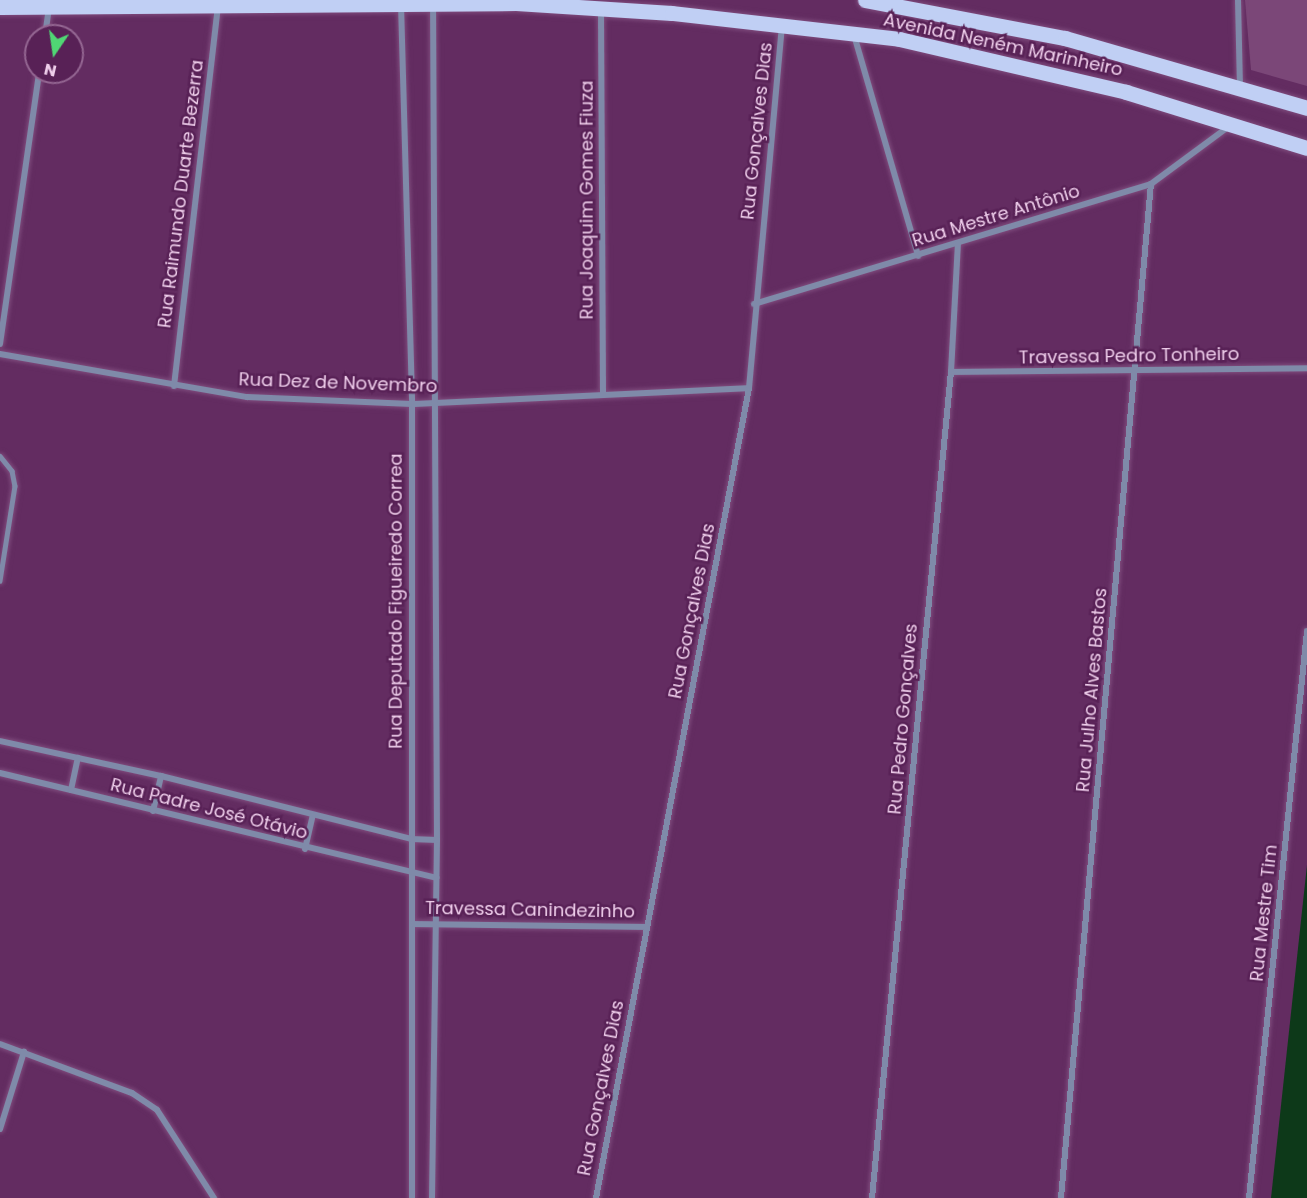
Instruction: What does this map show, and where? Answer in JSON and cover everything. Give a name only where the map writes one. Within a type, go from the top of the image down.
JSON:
[{"type":"main road","points":[[865,0],[1065,38],[1307,108]]},
{"type":"main road","name":"Avenida Neném Marinheiro","points":[[0,7],[219,4],[433,6],[516,3],[601,7],[782,25],[899,39],[1025,67],[1182,108],[1307,148]]},
{"type":"street","points":[[1238,0],[1240,87]]},
{"type":"street","name":"Rua Raimundo Duarte Bezerra","points":[[174,386],[219,4]]},
{"type":"street","name":"Rua Deputado Figueiredo Correa","points":[[401,4],[412,404],[410,875],[413,924],[412,1198]]},
{"type":"street","points":[[432,1198],[437,840],[433,403],[433,6]]},
{"type":"street","points":[[47,24],[49,7]]},
{"type":"street","name":"Rua Joaquim Gomes Fiuza","points":[[601,7],[603,393]]},
{"type":"street","name":"Rua Gonçalves Dias","points":[[596,1198],[749,388],[754,304],[782,25]]},
{"type":"street","points":[[854,35],[918,256]]},
{"type":"street","points":[[0,344],[37,84]]},
{"type":"street","name":"Rua Mestre Antônio","points":[[754,304],[1151,184],[1231,125]]},
{"type":"street","name":"Rua Julho Alves Bastos","points":[[1061,1198],[1151,184]]},
{"type":"street","name":"Rua Pedro Gonçalves","points":[[872,1198],[951,372],[958,243]]},
{"type":"street","name":"Rua Dez de Novembro","points":[[0,354],[247,397],[412,404],[603,393],[749,388]]},
{"type":"street","name":"Travessa Pedro Tonheiro","points":[[951,372],[1307,368]]},
{"type":"street","name":"Rua Mestre Tim","points":[[1249,1198],[1307,631]]},
{"type":"street","name":"Rua Padre José Otávio","points":[[0,741],[161,776],[411,839],[437,840]]},
{"type":"street","points":[[71,790],[78,758]]},
{"type":"street","name":"Rua Padre José Otávio","points":[[0,773],[410,875],[436,878]]},
{"type":"street","points":[[153,811],[161,776]]},
{"type":"street","points":[[305,849],[313,815]]},
{"type":"street","name":"Travessa Canindezinho","points":[[413,924],[647,927]]},
{"type":"street","points":[[0,1044],[132,1094],[157,1110],[214,1198]]},
{"type":"street","points":[[0,1129],[24,1052]]},
{"type":"lane","points":[[0,456],[12,471],[15,486],[0,581]]},
{"type":"shaded area","points":[[1245,0],[1307,0],[1307,86],[1251,70]]},
{"type":"shaded area","points":[[1307,865],[1307,1198],[1271,1198]]}]
